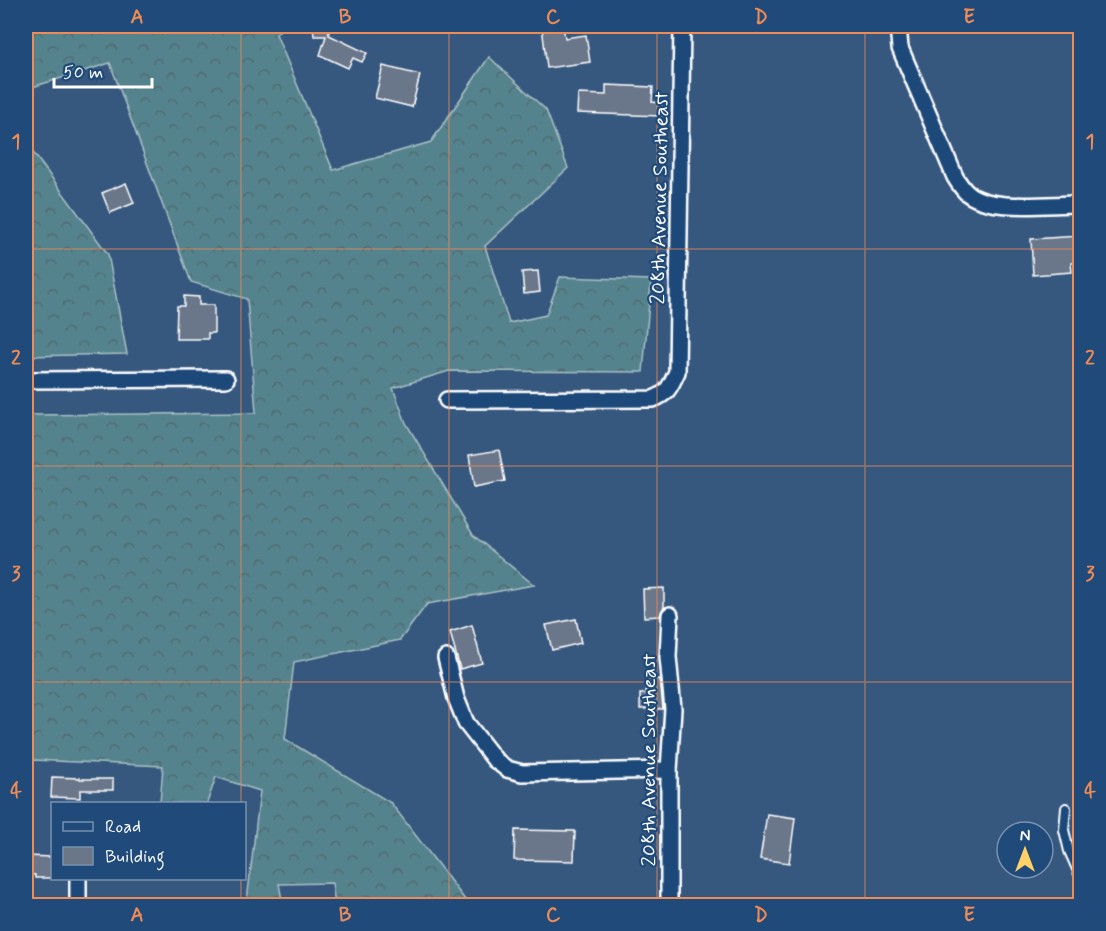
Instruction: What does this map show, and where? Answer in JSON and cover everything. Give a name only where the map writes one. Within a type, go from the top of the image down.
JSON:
[{"type":"street","name":"208th Avenue Southeast","points":[[447,400],[653,399],[662,396],[668,390],[677,372],[682,26]]},
{"type":"street","points":[[898,26],[900,48],[955,177],[966,192],[978,200],[993,204],[1080,205]]},
{"type":"street","points":[[26,380],[226,379]]},
{"type":"street","name":"208th Avenue Southeast","points":[[669,906],[669,770],[673,709],[669,657],[670,615]]},
{"type":"street","points":[[446,658],[456,698],[466,723],[495,760],[507,769],[522,773],[669,770]]},
{"type":"street","points":[[78,880],[78,906]]},
{"type":"lane","points":[[1066,808],[1064,830],[1069,851],[1080,876]]},
{"type":"green space","points":[[26,26],[284,26],[276,34],[333,170],[431,142],[489,57],[546,110],[568,168],[485,246],[509,323],[546,315],[560,277],[651,280],[643,372],[449,371],[393,388],[406,423],[473,535],[534,585],[427,604],[400,640],[294,662],[285,739],[391,803],[469,905],[335,905],[332,883],[279,884],[283,905],[241,905],[247,901],[260,791],[216,777],[207,802],[160,802],[163,766],[33,760],[31,818],[26,819],[26,415],[256,413],[247,299],[191,282],[110,63],[26,89]]},
{"type":"green space","points":[[26,143],[108,254],[127,354],[26,356]]},
{"type":"building","points":[[313,26],[328,26],[329,35],[367,53],[362,62],[353,58],[348,68],[320,55],[326,36],[314,36]]},
{"type":"building","points":[[542,26],[563,26],[565,38],[586,35],[590,62],[547,68]]},
{"type":"building","points":[[383,66],[420,75],[412,107],[375,98]]},
{"type":"building","points":[[606,85],[653,87],[652,102],[661,103],[661,116],[577,113],[578,94],[606,95]]},
{"type":"building","points":[[126,183],[134,203],[110,213],[102,193]]},
{"type":"building","points":[[1080,236],[1080,263],[1071,263],[1072,272],[1033,275],[1031,239]]},
{"type":"building","points":[[538,271],[540,292],[524,294],[522,272]]},
{"type":"building","points":[[184,296],[199,297],[199,305],[214,305],[214,333],[208,333],[208,339],[176,339],[177,306],[184,306]]},
{"type":"building","points":[[499,450],[505,481],[474,487],[469,455]]},
{"type":"building","points":[[664,588],[664,607],[660,616],[644,617],[643,589]]},
{"type":"building","points":[[576,619],[581,643],[552,650],[546,625]]},
{"type":"building","points":[[472,625],[482,663],[460,669],[450,632]]},
{"type":"building","points":[[660,679],[663,709],[640,709],[640,694],[646,694],[646,680]]},
{"type":"building","points":[[52,777],[113,779],[113,790],[80,790],[80,798],[51,797]]},
{"type":"building","points":[[767,814],[795,818],[789,863],[760,859]]},
{"type":"building","points":[[515,830],[575,831],[574,861],[514,860]]},
{"type":"building","points":[[26,856],[51,857],[51,878],[35,878],[35,875],[26,874]]}]
